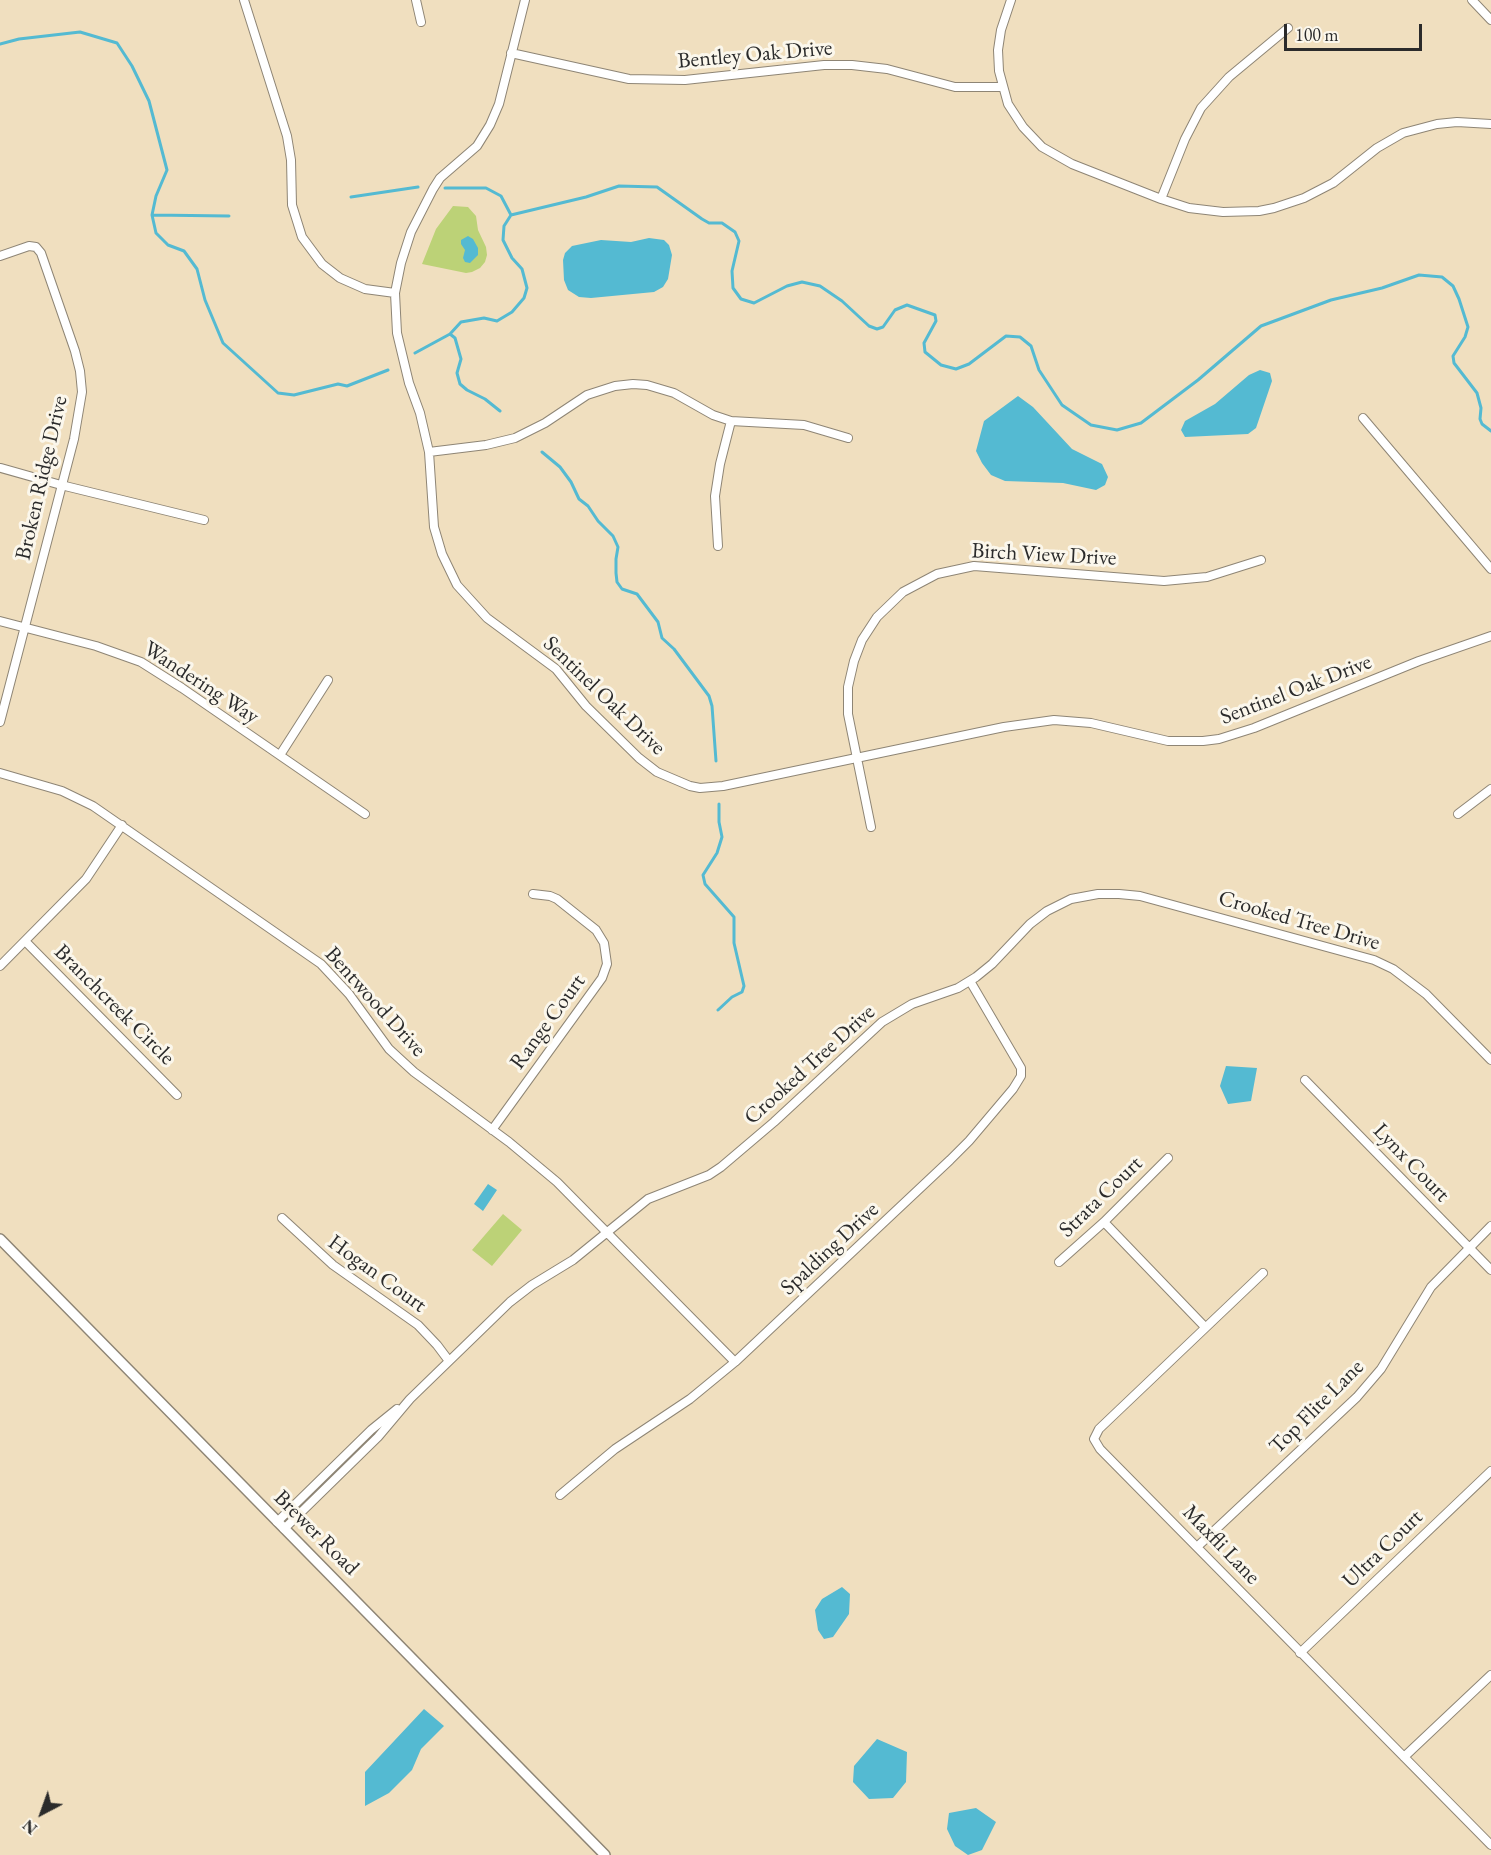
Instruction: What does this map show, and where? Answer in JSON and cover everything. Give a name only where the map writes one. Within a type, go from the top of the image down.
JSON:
[{"type":"street","points":[[244,0],[287,136],[291,160],[292,205],[302,237],[314,256],[340,278],[365,289],[395,293]]},
{"type":"street","points":[[416,0],[422,22]]},
{"type":"street","name":"Sentinel Oak Drive","points":[[525,0],[499,104],[484,136],[469,153],[440,178],[417,218],[405,250],[395,293],[397,333],[429,452],[434,527],[442,554],[457,585],[487,618],[556,669],[586,706],[648,766],[679,783],[700,788],[711,787],[1004,727],[1054,720],[1091,723],[1167,741],[1219,739],[1254,728],[1419,661],[1491,636]]},
{"type":"street","points":[[1011,0],[1001,30],[998,50],[999,71],[1002,87],[1023,128],[1042,147],[1072,164],[1189,208],[1223,212],[1259,211],[1274,208],[1304,198],[1333,183],[1377,148],[1403,133],[1437,124],[1464,122],[1491,124]]},
{"type":"street","points":[[1472,0],[1491,20]]},
{"type":"street","points":[[1161,199],[1185,139],[1201,108],[1229,78],[1288,28]]},
{"type":"street","name":"Bentley Oak Drive","points":[[511,53],[629,79],[685,80],[824,65],[852,65],[887,69],[955,87],[1002,87]]},
{"type":"street","name":"Broken Ridge Drive","points":[[0,256],[29,246],[36,247],[41,253],[75,351],[81,381],[80,412],[0,722]]},
{"type":"street","points":[[429,452],[486,445],[515,438],[545,423],[587,395],[615,386],[633,384],[661,388],[713,415],[731,421],[804,425],[848,438]]},
{"type":"street","points":[[1363,418],[1491,569]]},
{"type":"street","points":[[718,546],[715,496],[731,421]]},
{"type":"street","points":[[1,468],[204,520]]},
{"type":"street","name":"Birch View Drive","points":[[872,827],[848,714],[850,674],[857,651],[869,628],[884,609],[903,592],[948,570],[974,566],[1164,581],[1207,577],[1261,560]]},
{"type":"street","name":"Wandering Way","points":[[0,621],[96,646],[141,662],[365,814]]},
{"type":"street","points":[[280,755],[328,680]]},
{"type":"street","name":"Bentwood Drive","points":[[0,774],[75,796],[122,825],[321,964],[349,994],[388,1049],[414,1072],[536,1163],[735,1362]]},
{"type":"street","points":[[1458,814],[1491,789]]},
{"type":"street","points":[[0,966],[86,879],[122,825]]},
{"type":"street","name":"Range Court","points":[[492,1130],[596,987],[607,964],[604,943],[596,930],[557,899],[533,894]]},
{"type":"street","name":"Crooked Tree Drive","points":[[281,1526],[378,1437],[410,1399],[510,1302],[532,1285],[573,1260],[648,1199],[709,1175],[732,1159],[882,1022],[912,1004],[970,981],[992,964],[1030,924],[1059,905],[1078,897],[1098,894],[1140,896],[1374,960],[1393,969],[1418,987],[1491,1060]]},
{"type":"street","name":"Branchcreek Circle","points":[[26,941],[177,1095]]},
{"type":"street","name":"Spalding Drive","points":[[560,1495],[606,1455],[690,1399],[735,1362],[969,1141],[1021,1076],[1021,1068],[1016,1056],[970,981]]},
{"type":"street","name":"Lynx Court","points":[[1305,1080],[1491,1270]]},
{"type":"street","name":"Strata Court","points":[[1059,1262],[1104,1222],[1168,1158]]},
{"type":"street","name":"Hogan Court","points":[[282,1218],[333,1265],[418,1325],[449,1360]]},
{"type":"street","points":[[1104,1222],[1204,1327]]},
{"type":"street","name":"Top Flite Lane","points":[[1198,1546],[1357,1397],[1381,1369],[1431,1287],[1491,1226]]},
{"type":"street","name":"Brewer Road","points":[[0,1239],[605,1855]]},
{"type":"street","name":"Maxfli Lane","points":[[1263,1273],[1099,1429],[1094,1439],[1100,1449],[1491,1845]]},
{"type":"street","name":"Ultra Court","points":[[1300,1653],[1491,1471]]},
{"type":"street","points":[[1404,1757],[1491,1675]]},
{"type":"green space","points":[[453,206],[468,207],[476,216],[478,230],[486,247],[485,262],[472,272],[466,273],[422,264],[436,229]]},
{"type":"green space","points":[[503,1214],[522,1230],[492,1266],[472,1250]]},
{"type":"water","points":[[468,236],[473,239],[478,248],[478,255],[470,263],[465,262],[463,258],[465,250],[461,244],[461,240]]},
{"type":"water","points":[[649,238],[664,240],[669,245],[672,255],[668,279],[663,287],[654,292],[591,298],[579,297],[568,290],[564,280],[563,260],[565,253],[572,246],[601,240],[631,242]]},
{"type":"water","points":[[1260,370],[1270,373],[1272,381],[1256,428],[1248,434],[1185,437],[1181,430],[1185,421],[1215,404],[1249,375]]},
{"type":"water","points":[[1018,396],[1033,407],[1072,449],[1102,464],[1108,477],[1105,485],[1096,490],[1063,483],[1005,481],[991,475],[976,451],[984,421]]},
{"type":"water","points":[[1226,1066],[1257,1068],[1251,1101],[1228,1104],[1220,1086]]},
{"type":"water","points":[[488,1184],[497,1190],[483,1211],[474,1204]]},
{"type":"water","points":[[842,1587],[850,1594],[849,1614],[833,1637],[824,1639],[818,1630],[815,1610],[822,1599]]},
{"type":"water","points":[[424,1709],[444,1726],[421,1749],[412,1770],[389,1793],[365,1806],[365,1772]]},
{"type":"water","points":[[877,1739],[907,1752],[906,1782],[893,1798],[869,1799],[853,1782],[854,1766]]},
{"type":"water","points":[[976,1808],[996,1822],[982,1850],[968,1855],[955,1846],[947,1829],[949,1813]]},
{"type":"waterway","points":[[0,44],[19,39],[80,32],[117,43],[132,66],[149,101],[167,170],[156,196],[152,215],[156,233],[168,245],[184,251],[197,269],[205,300],[223,343],[278,393],[294,395],[338,384],[347,386],[388,370]]},
{"type":"waterway","points":[[415,353],[450,334],[461,322],[484,318],[497,321],[512,312],[524,298],[527,288],[522,269],[512,258],[503,240],[504,226],[511,215],[586,197],[619,186],[657,187],[702,219],[709,223],[722,223],[735,232],[739,241],[732,271],[733,288],[741,299],[754,303],[787,286],[802,282],[820,286],[842,301],[869,326],[877,329],[883,327],[895,310],[907,305],[935,315],[936,321],[924,343],[925,352],[941,365],[956,369],[969,364],[1006,336],[1020,337],[1031,346],[1039,370],[1062,405],[1091,425],[1117,430],[1141,423],[1198,380],[1261,326],[1331,300],[1382,288],[1419,275],[1442,277],[1453,286],[1468,327],[1465,337],[1453,356],[1454,363],[1477,393],[1481,408],[1480,419],[1482,424],[1491,431]]},
{"type":"waterway","points":[[351,197],[418,187]]},
{"type":"waterway","points":[[445,188],[486,188],[501,196],[511,215]]},
{"type":"waterway","points":[[152,215],[229,216]]},
{"type":"waterway","points":[[450,334],[455,338],[461,359],[457,373],[460,384],[500,411]]},
{"type":"waterway","points":[[542,452],[560,467],[571,482],[579,499],[588,506],[598,521],[613,536],[618,547],[617,582],[622,589],[637,594],[658,622],[662,638],[674,649],[709,696],[712,706],[716,761]]},
{"type":"waterway","points":[[718,1010],[732,997],[742,992],[744,986],[734,943],[734,917],[705,884],[703,875],[717,853],[722,837],[719,804]]}]
